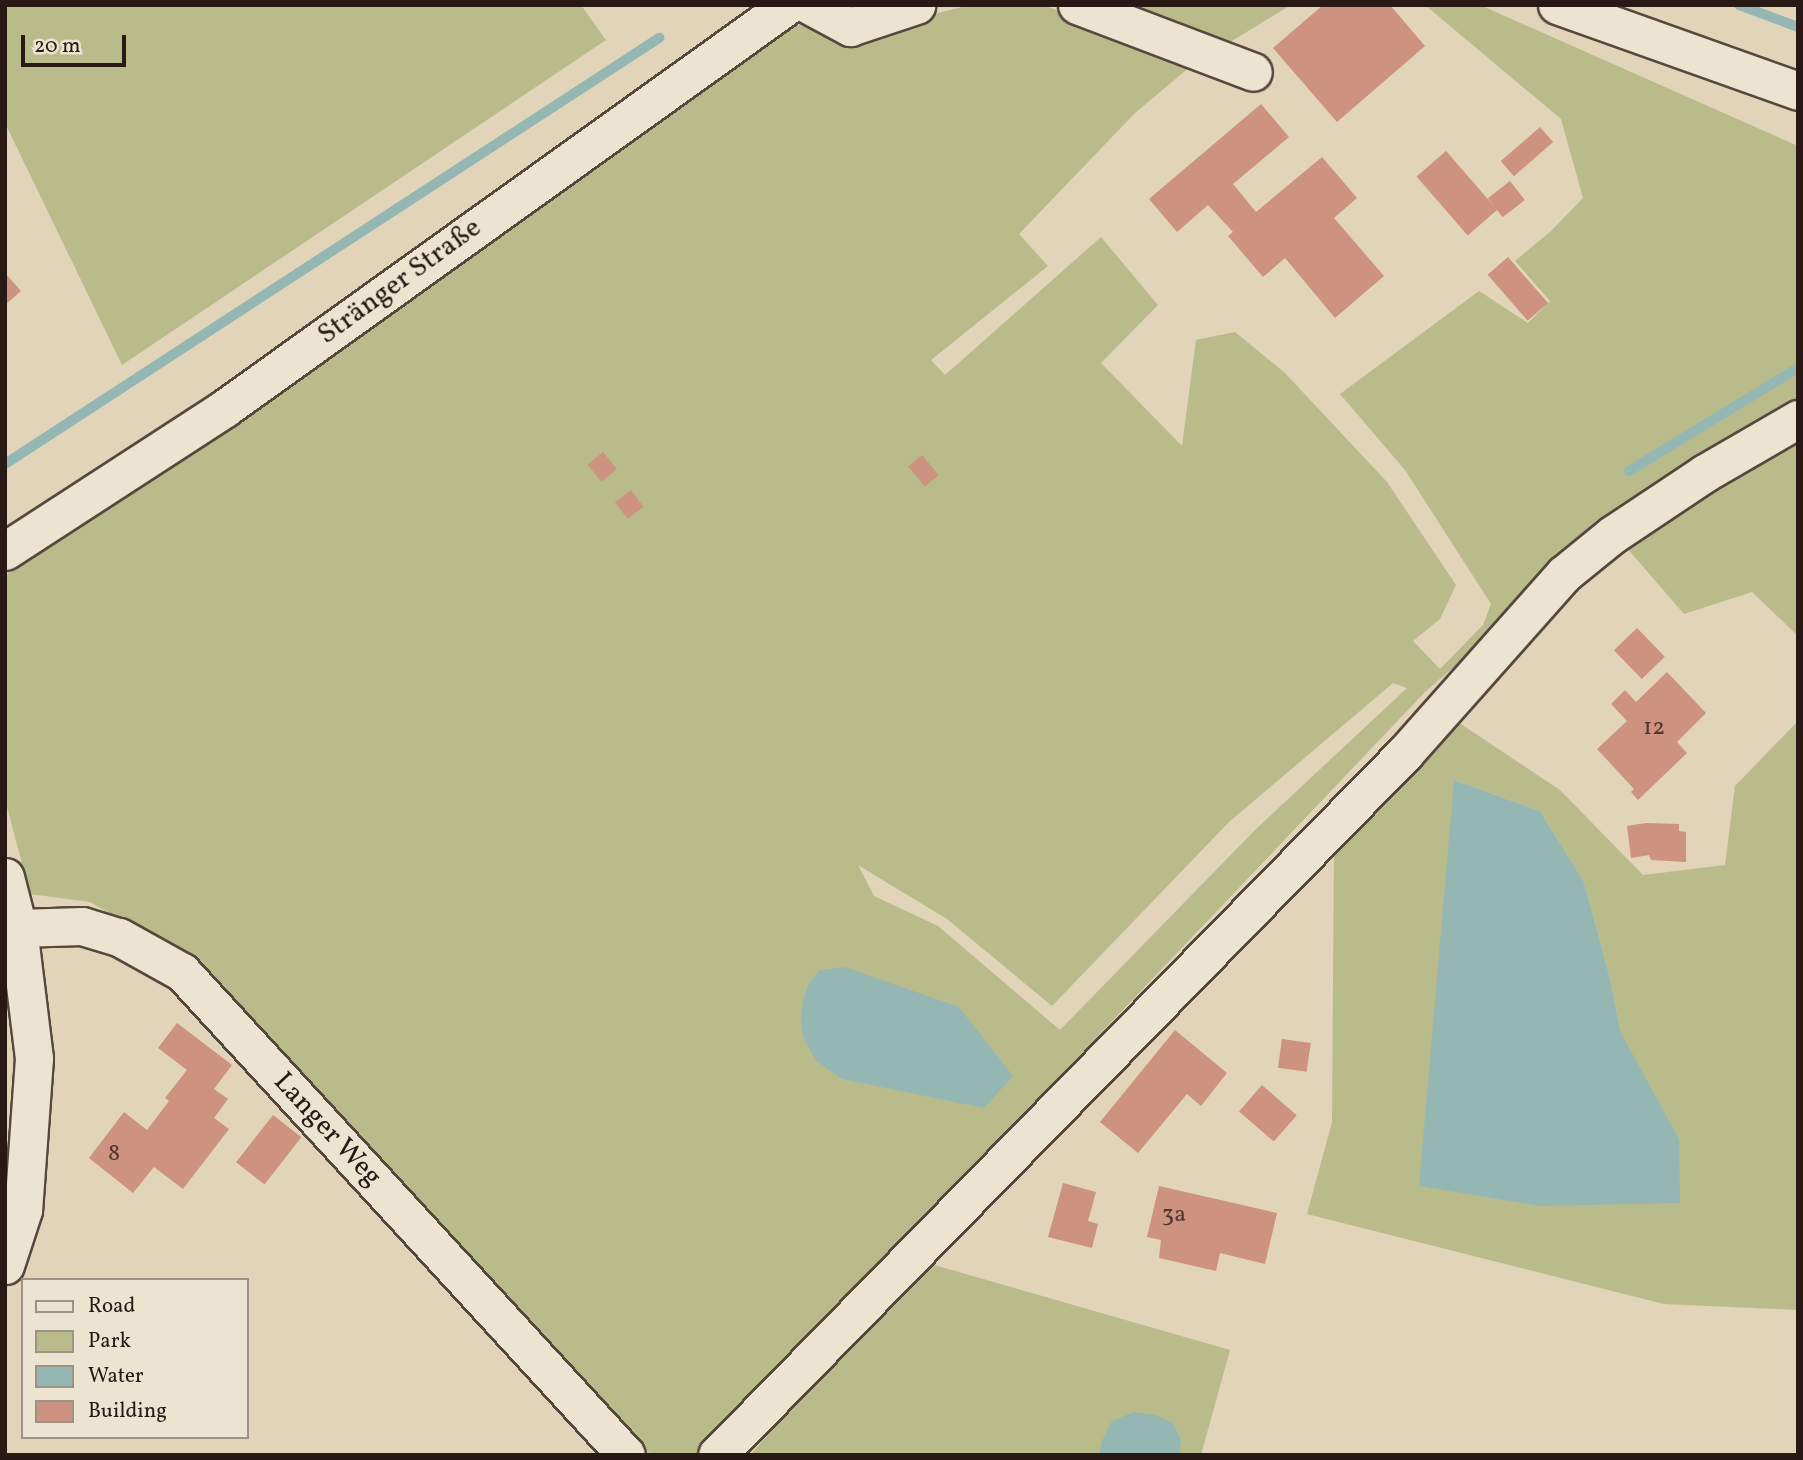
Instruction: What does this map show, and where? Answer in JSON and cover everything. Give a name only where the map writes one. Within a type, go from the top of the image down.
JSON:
[{"type":"street","name":"Stränger Straße","points":[[5,551],[225,408],[788,5]]},
{"type":"street","points":[[809,5],[850,27],[916,5]]},
{"type":"street","points":[[1077,5],[1253,72]]},
{"type":"street","points":[[1557,5],[1798,91]]},
{"type":"street","points":[[717,1455],[1405,753],[1564,574],[1612,535],[1705,473],[1798,419]]},
{"type":"street","points":[[5,877],[18,928],[34,1058],[23,1210],[5,1265]]},
{"type":"street","name":"Langer Weg","points":[[18,928],[82,926],[119,937],[183,972],[626,1455]]},
{"type":"green space","points":[[5,5],[581,5],[606,40],[122,365],[5,123]]},
{"type":"green space","points":[[1044,5],[1191,66],[1135,113],[1019,234],[1048,266],[931,360],[945,375],[1101,237],[1158,305],[1101,363],[1182,446],[1196,340],[1235,332],[1285,373],[1387,482],[1456,585],[1440,619],[1413,641],[1440,669],[1483,625],[1491,604],[1405,470],[1340,394],[1479,291],[1528,323],[1550,301],[1515,261],[1551,231],[1583,198],[1561,119],[1425,5],[1480,5],[1798,146],[1798,636],[1752,592],[1684,614],[1620,540],[1521,608],[1425,692],[700,1455],[651,1455],[320,1104],[189,960],[90,902],[30,894],[5,799],[5,576],[247,417],[791,23],[846,36],[966,6]],"holes":[[[1393,683],[1407,688],[1255,830],[1060,1030],[938,926],[874,896],[858,865],[947,919],[1052,1006],[1229,822]]]},
{"type":"green space","points":[[1119,5],[1291,5],[1222,47]]},
{"type":"green space","points":[[1455,720],[1560,790],[1643,875],[1725,865],[1735,786],[1798,721],[1798,1310],[1664,1304],[1307,1214],[1332,1122],[1334,844]],"holes":[[[1454,780],[1540,811],[1584,882],[1609,974],[1621,1033]]]},
{"type":"green space","points":[[924,1262],[1230,1350],[1201,1455],[750,1455]]},
{"type":"water","points":[[1454,780],[1540,811],[1584,882],[1609,974],[1621,1033],[1679,1139],[1680,1203],[1540,1206],[1419,1186]]},
{"type":"water","points":[[845,967],[959,1007],[1013,1076],[984,1108],[842,1079],[816,1061],[803,1037],[801,1020],[803,1000],[809,983],[820,970]]},
{"type":"water","points":[[1134,1412],[1155,1415],[1173,1423],[1181,1440],[1179,1455],[1099,1455],[1102,1441],[1112,1421]]},
{"type":"building","points":[[1323,5],[1390,5],[1425,46],[1337,122],[1273,48]]},
{"type":"building","points":[[1261,104],[1289,137],[1233,184],[1256,212],[1322,157],[1357,198],[1334,218],[1384,276],[1335,318],[1285,258],[1263,277],[1228,236],[1233,232],[1208,205],[1177,232],[1149,199]]},
{"type":"building","points":[[1540,127],[1553,142],[1514,176],[1501,161]]},
{"type":"building","points":[[1446,151],[1497,210],[1468,235],[1417,177]]},
{"type":"building","points":[[1510,181],[1525,200],[1503,217],[1488,198]]},
{"type":"building","points":[[1508,257],[1548,303],[1528,321],[1488,275]]},
{"type":"building","points":[[5,273],[21,291],[5,305]]},
{"type":"building","points":[[603,452],[617,469],[601,482],[587,465]]},
{"type":"building","points":[[922,455],[939,475],[925,486],[908,467]]},
{"type":"building","points":[[631,490],[644,507],[628,519],[615,502]]},
{"type":"building","points":[[1637,628],[1665,657],[1642,679],[1614,650]]},
{"type":"building","points":[[1667,672],[1706,713],[1677,742],[1687,753],[1638,800],[1631,792],[1634,789],[1597,749],[1627,721],[1611,704],[1625,690],[1636,702]]},
{"type":"building","points":[[1646,823],[1679,824],[1679,831],[1686,832],[1686,862],[1651,860],[1649,855],[1631,858],[1627,826]]},
{"type":"building","points":[[177,1023],[232,1065],[214,1089],[228,1099],[214,1118],[229,1129],[183,1189],[154,1167],[133,1193],[89,1158],[124,1112],[147,1130],[169,1101],[165,1098],[187,1070],[158,1048]]},
{"type":"building","points":[[1175,1030],[1227,1073],[1201,1106],[1187,1094],[1138,1153],[1100,1122]]},
{"type":"building","points":[[1282,1039],[1311,1043],[1307,1072],[1278,1068]]},
{"type":"building","points":[[1262,1085],[1297,1115],[1274,1142],[1239,1111]]},
{"type":"building","points":[[273,1115],[301,1137],[264,1184],[236,1162]]},
{"type":"building","points":[[1063,1183],[1096,1192],[1088,1221],[1098,1224],[1092,1248],[1048,1237]]},
{"type":"building","points":[[1159,1186],[1277,1213],[1265,1264],[1220,1253],[1216,1271],[1159,1258],[1161,1240],[1147,1237]]},
{"type":"waterway","points":[[1739,5],[1798,27]]},
{"type":"waterway","points":[[5,464],[659,38]]},
{"type":"waterway","points":[[1629,471],[1798,368]]}]
